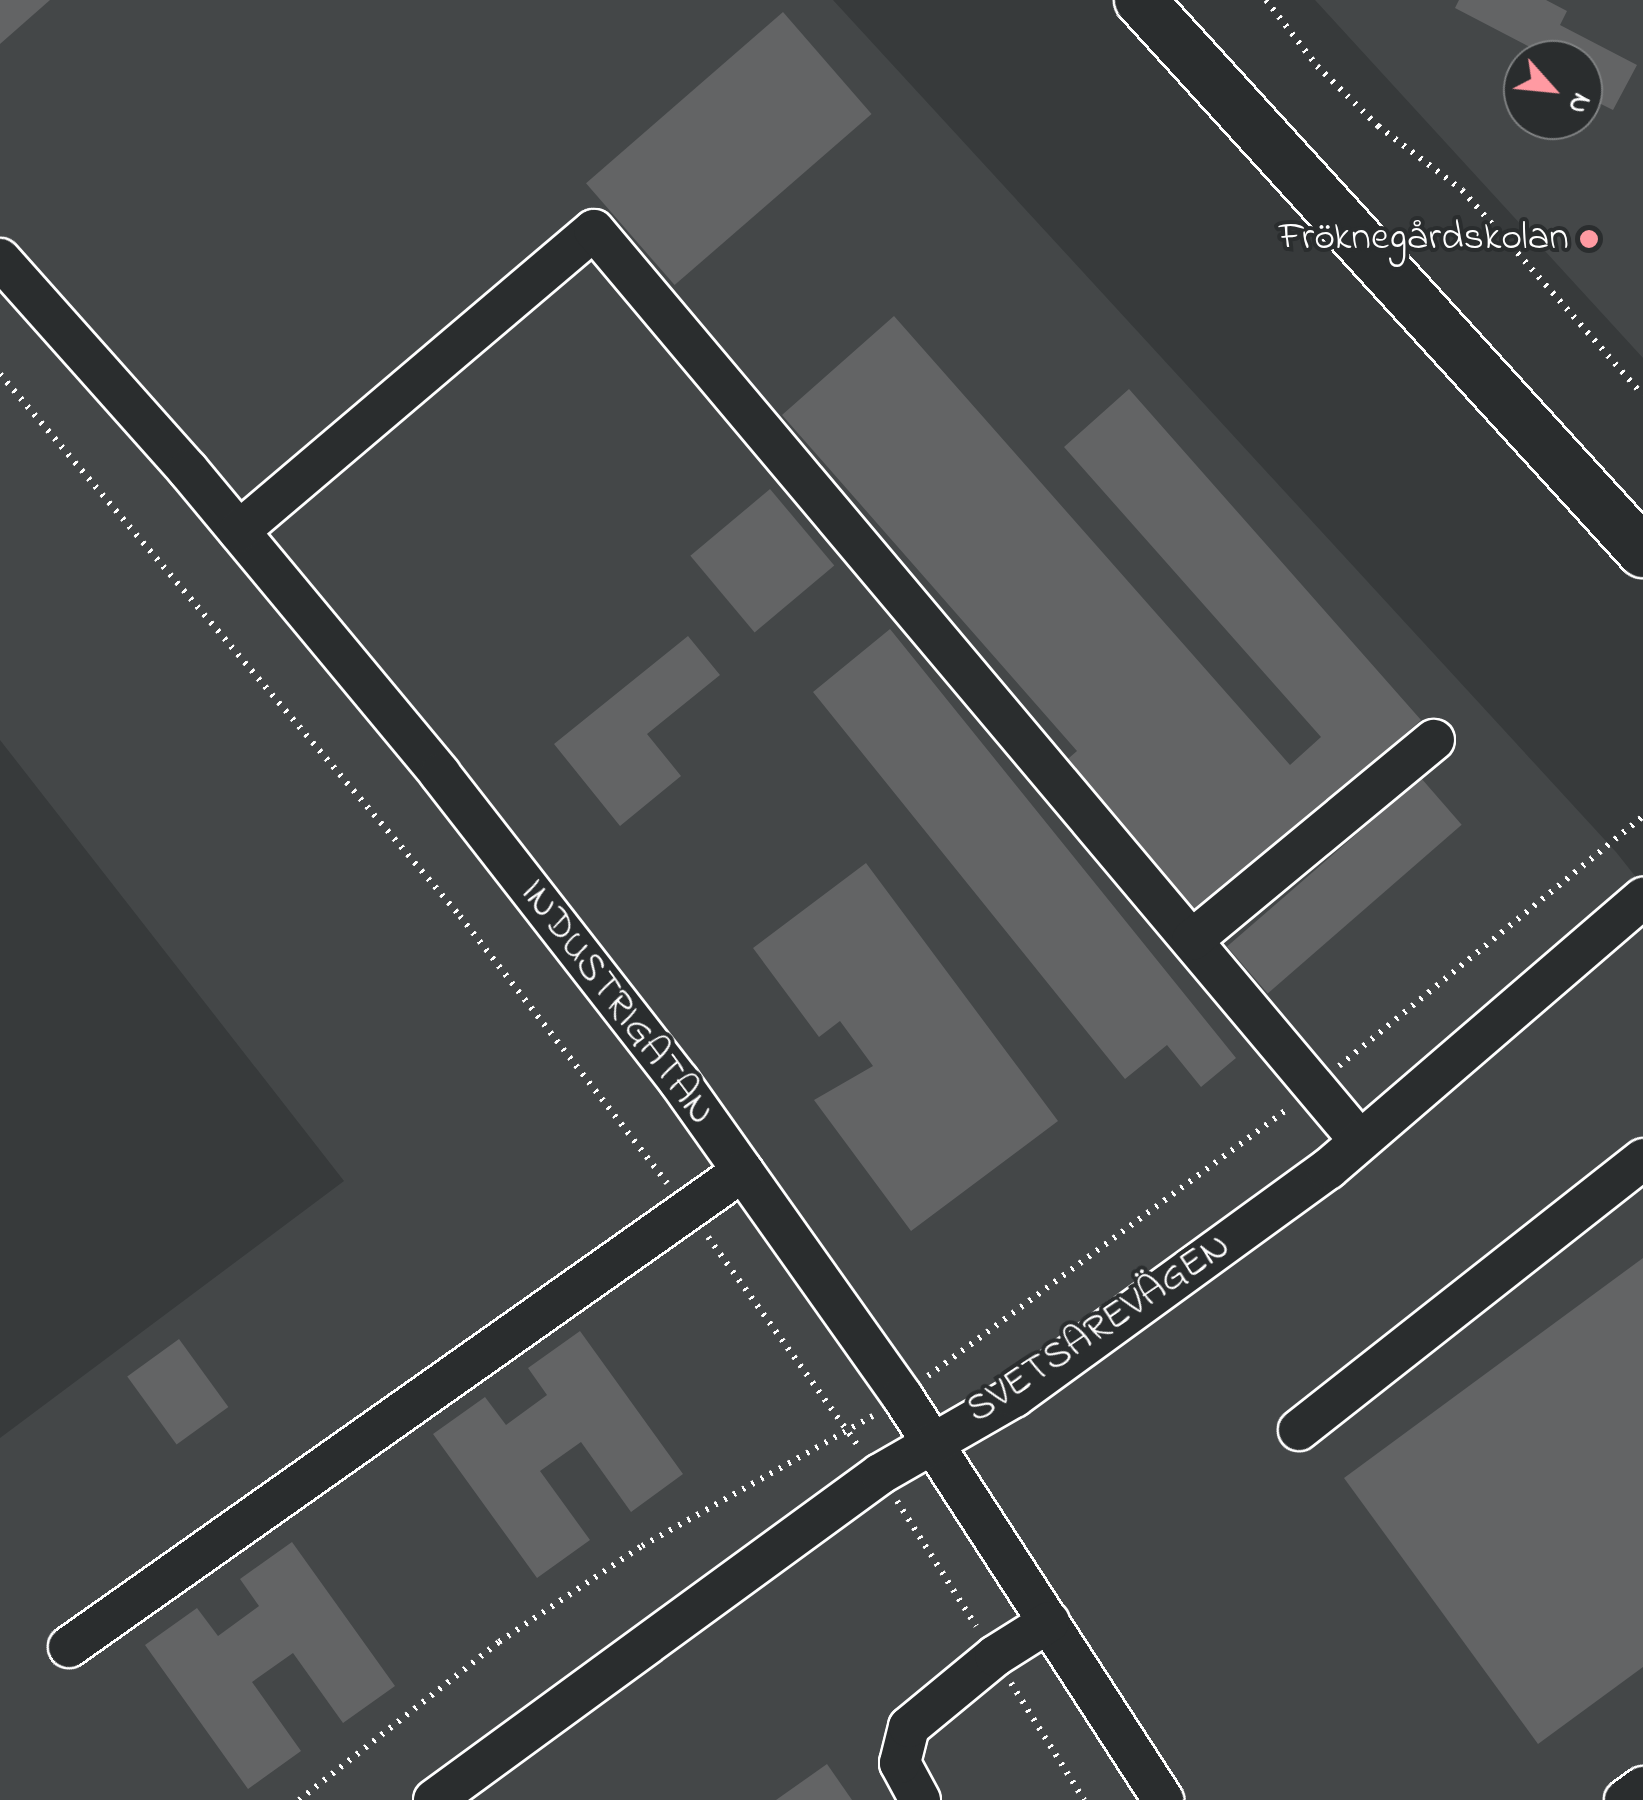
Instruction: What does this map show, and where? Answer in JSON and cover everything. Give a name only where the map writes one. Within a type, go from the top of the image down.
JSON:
[{"type":"main road","points":[[1140,0],[1643,552]]},
{"type":"street","points":[[239,531],[594,230],[1360,1141]]},
{"type":"street","name":"INDUSTRIGATAN","points":[[0,259],[239,531],[440,774],[742,1172],[902,1396],[1164,1800]]},
{"type":"street","points":[[1192,940],[1434,740]]},
{"type":"street","name":"SVETSAREVÄGEN","points":[[434,1800],[880,1474],[930,1440],[1014,1397],[1360,1141],[1643,898]]},
{"type":"street","points":[[1300,1430],[1643,1159]]},
{"type":"street","points":[[69,1647],[742,1172]]},
{"type":"street","points":[[920,1800],[900,1763],[909,1727],[994,1656],[1049,1622]]},
{"type":"street","points":[[1625,1800],[1643,1787]]},
{"type":"path","points":[[1266,0],[1317,66],[1378,126],[1462,190],[1643,395]]},
{"type":"path","points":[[0,374],[460,916],[689,1212],[880,1474],[1084,1800]]},
{"type":"path","points":[[300,1800],[498,1642],[642,1546],[848,1434],[902,1396],[1314,1086],[1643,816]]},
{"type":"shaded area","points":[[0,0],[833,0],[1616,852],[1643,886],[1643,1800],[0,1800],[0,1438],[344,1181],[0,740]]},
{"type":"shaded area","name":"Fröknegårdskolan","points":[[1315,0],[1643,0],[1643,358]]},
{"type":"building","points":[[0,0],[50,0],[0,44]]},
{"type":"building","points":[[1459,0],[1546,0],[1567,11],[1560,25],[1589,40],[1516,40],[1455,8]]},
{"type":"building","points":[[783,12],[872,114],[675,285],[586,183]]},
{"type":"building","points":[[1603,47],[1637,65],[1613,110],[1603,105]]},
{"type":"building","points":[[894,316],[1290,765],[1321,737],[1064,447],[1129,389],[1421,720],[1197,917],[1062,764],[1077,751],[782,415]]},
{"type":"building","points":[[770,489],[834,566],[755,632],[690,556]]},
{"type":"building","points":[[890,629],[1236,1058],[1201,1087],[1167,1045],[1125,1079],[813,692]]},
{"type":"building","points":[[688,636],[720,675],[647,734],[681,776],[620,826],[554,744]]},
{"type":"building","points":[[1421,778],[1462,825],[1268,993],[1227,947]]},
{"type":"building","points":[[866,863],[1058,1121],[911,1231],[814,1100],[873,1066],[840,1021],[819,1037],[753,948]]},
{"type":"building","points":[[1643,1258],[1643,1667],[1538,1744],[1344,1478]]},
{"type":"building","points":[[580,1331],[683,1474],[631,1512],[581,1442],[540,1471],[590,1540],[537,1578],[433,1434],[485,1397],[506,1425],[547,1395],[528,1368]]},
{"type":"building","points":[[179,1339],[228,1407],[177,1445],[127,1377]]},
{"type":"building","points":[[292,1542],[395,1686],[343,1723],[293,1653],[252,1682],[301,1751],[248,1789],[145,1645],[197,1608],[218,1636],[259,1606],[240,1579]]},
{"type":"building","points":[[827,1764],[852,1800],[776,1800]]},
{"type":"place","name":"Fröknegårdskolan","points":[[1589,239]]}]
